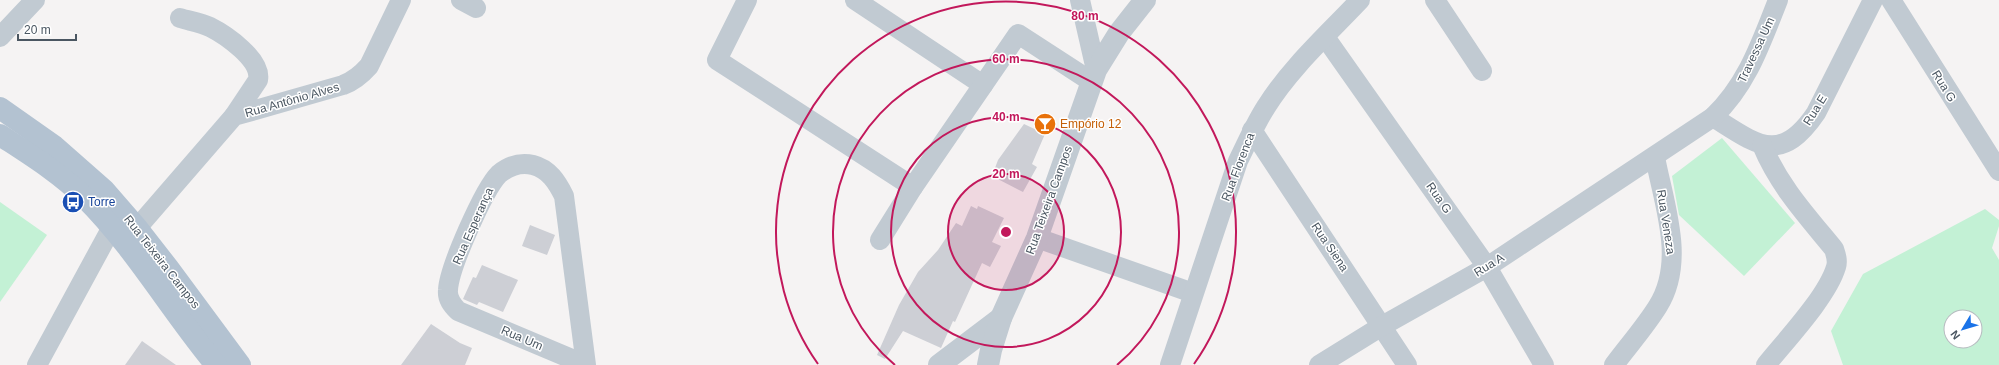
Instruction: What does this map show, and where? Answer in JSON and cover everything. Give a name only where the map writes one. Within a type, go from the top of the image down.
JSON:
[{"type":"main road","name":"Rua Teixeira Campos","points":[[0,108],[54,146],[104,190],[137,228],[240,365]]},
{"type":"main road","name":"Rua Teixeira Campos","points":[[0,135],[61,178],[84,197],[112,227],[216,365]]},
{"type":"street","points":[[0,37],[35,0]]},
{"type":"street","name":"Rua Antônio Alves","points":[[137,228],[234,116],[354,81],[369,66],[401,0]]},
{"type":"street","points":[[747,0],[717,60],[913,187]]},
{"type":"street","points":[[855,0],[983,85]]},
{"type":"street","points":[[1080,0],[1094,76]]},
{"type":"street","name":"Rua Teixeira Campos","points":[[988,365],[991,350],[1002,318],[1037,238],[1094,76],[1119,33],[1145,0]]},
{"type":"street","name":"Rua Florenca","points":[[1170,365],[1238,161],[1252,130],[1266,106],[1286,80],[1360,0]]},
{"type":"street","points":[[1435,0],[1482,72]]},
{"type":"street","name":"Travessa Um","points":[[1655,157],[1713,118],[1734,94],[1746,76],[1778,0]]},
{"type":"street","name":"Rua E","points":[[1762,145],[1772,146],[1784,143],[1795,137],[1807,126],[1816,113],[1873,0]]},
{"type":"street","name":"Rua G","points":[[1891,0],[1999,171]]},
{"type":"street","points":[[180,18],[209,27],[218,32],[249,56],[255,63],[259,75],[258,80],[234,116]]},
{"type":"street","points":[[880,240],[913,187],[1018,34],[1094,76]]},
{"type":"street","name":"Rua G","points":[[1325,37],[1487,267],[1544,365]]},
{"type":"street","points":[[1713,118],[1754,142],[1762,145],[1770,164],[1782,185],[1803,213],[1834,249],[1837,256],[1837,266],[1831,280],[1810,311],[1766,365]]},
{"type":"street","name":"Rua Siena","points":[[1252,130],[1407,365]]},
{"type":"street","name":"Rua A","points":[[1319,365],[1382,326],[1487,267],[1655,157]]},
{"type":"street","name":"Rua Veneza","points":[[1614,365],[1658,305],[1670,279],[1672,256],[1671,234],[1655,157]]},
{"type":"street","name":"Rua Esperança","points":[[458,311],[452,305],[448,296],[448,289],[459,253],[488,186],[511,166],[526,163],[538,166],[554,179],[564,196],[586,365]]},
{"type":"street","points":[[36,365],[112,227]]},
{"type":"street","points":[[1037,238],[1193,293]]},
{"type":"street","name":"Rua Um","points":[[458,311],[586,365]]},
{"type":"street","name":"Rua Teixeira Campos","points":[[939,365],[1002,318]]},
{"type":"green space","points":[[1722,138],[1795,223],[1744,276],[1679,215],[1672,176]]},
{"type":"green space","points":[[0,202],[47,235],[0,302]]},
{"type":"green space","points":[[1985,209],[1999,220],[1999,226],[1992,248],[1999,260],[1999,365],[1843,365],[1831,331],[1863,274]]},
{"type":"building","points":[[1024,124],[1045,134],[1032,164],[1037,167],[1023,192],[992,176],[998,160]]},
{"type":"building","points":[[971,206],[977,209],[978,206],[1004,218],[992,242],[1001,246],[990,267],[982,263],[955,322],[953,321],[941,348],[903,331],[885,359],[877,355],[899,305],[918,272],[938,250],[956,223],[962,226]]},
{"type":"building","points":[[530,225],[555,235],[547,255],[522,246]]},
{"type":"building","points":[[482,265],[518,280],[503,312],[479,302],[477,305],[463,299],[473,277],[476,278]]},
{"type":"building","points":[[431,324],[460,343],[472,348],[465,365],[401,365]]},
{"type":"building","points":[[142,341],[176,365],[125,365]]},
{"type":"place","name":"Empório 12","points":[[1045,124]]},
{"type":"place","name":"Torre","points":[[73,202]]}]
